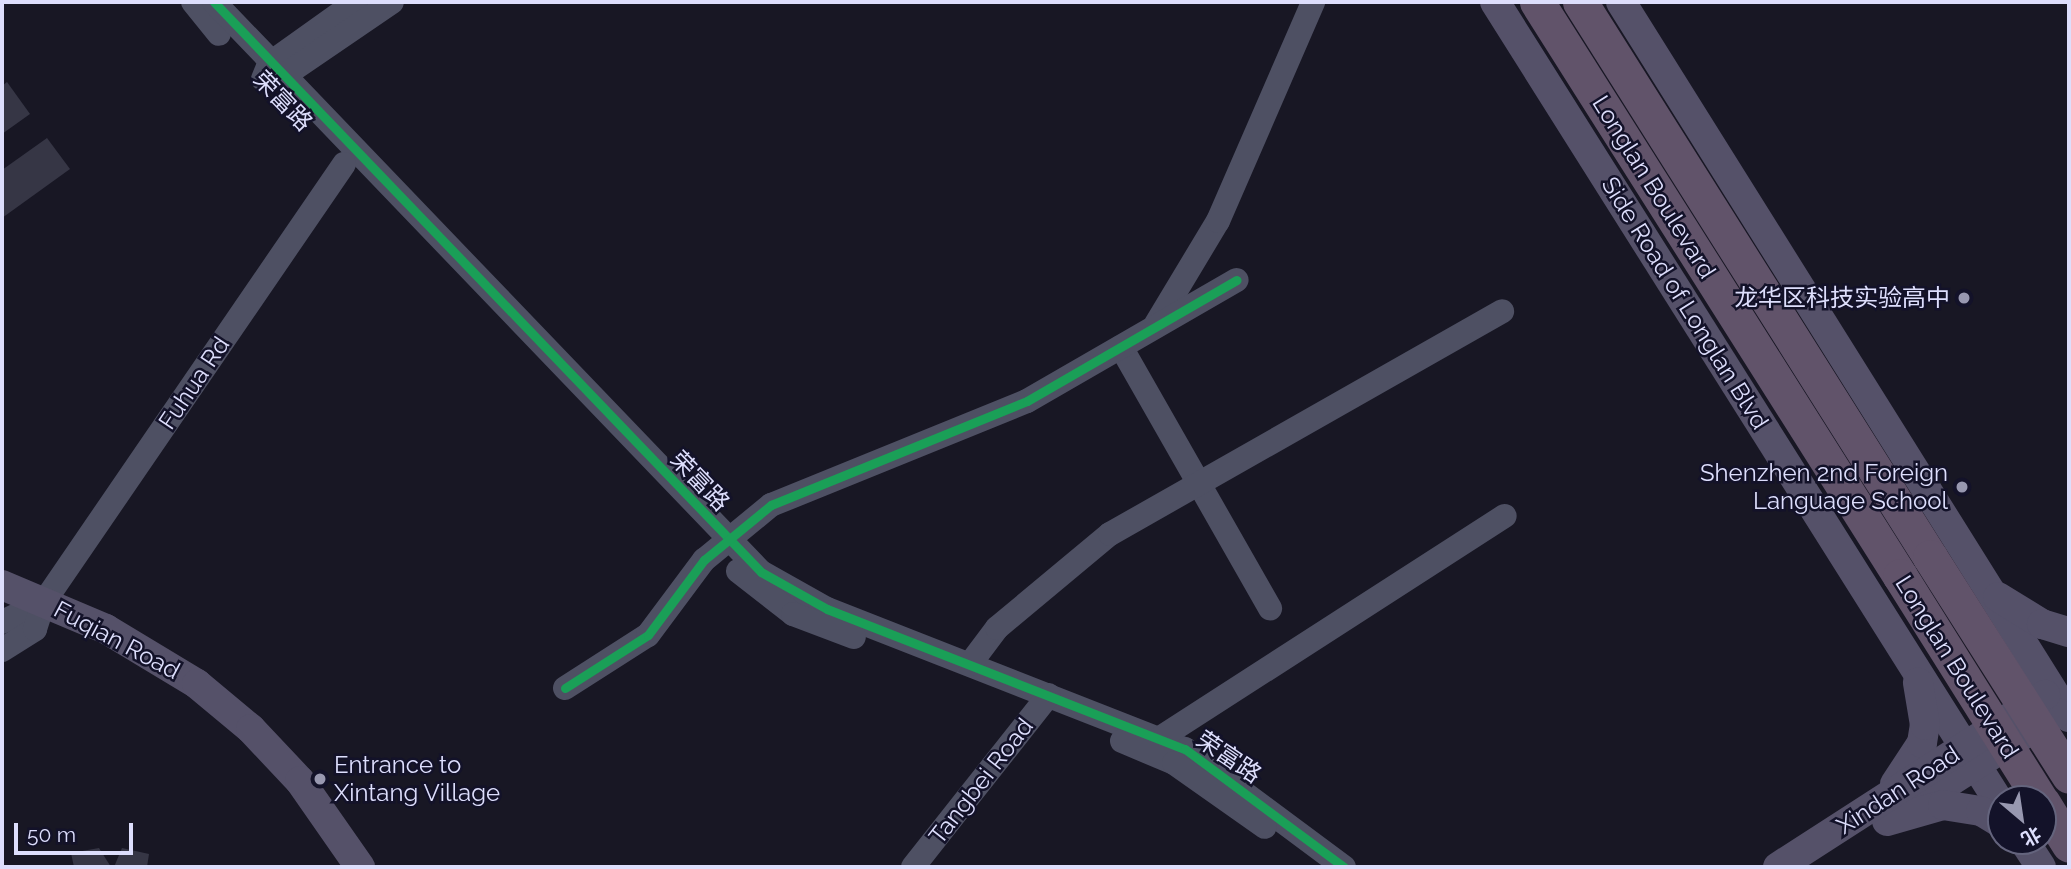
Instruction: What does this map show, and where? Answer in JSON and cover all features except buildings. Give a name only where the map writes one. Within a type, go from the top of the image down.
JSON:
[{"type":"highway","name":"Longlan Boulevard","points":[[1537,2],[2032,785]]},
{"type":"highway","name":"Longlan Boulevard","points":[[1580,2],[2069,776]]},
{"type":"highway","points":[[1600,2],[1630,80]]},
{"type":"highway","name":"Longlan Boulevard","points":[[2057,825],[2069,845]]},
{"type":"main road","name":"Side Road of Longlan Blvd","points":[[1496,2],[1988,785]]},
{"type":"main road","points":[[1621,2],[1979,575],[2065,700]]},
{"type":"main road","points":[[1979,575],[2015,610],[2069,632]]},
{"type":"main road","name":"Fuqian Road","points":[[2,584],[23,613],[128,662],[212,720],[285,793],[338,867]]},
{"type":"main road","name":"Fuqian Road","points":[[23,613],[138,645],[225,706],[300,781],[360,867]]},
{"type":"main road","points":[[1881,813],[1922,743],[1924,709],[1910,659]]},
{"type":"main road","name":"Xindan Road","points":[[1778,867],[1881,813],[2065,700]]},
{"type":"main road","points":[[1881,813],[1943,805],[1981,811],[1987,815]]},
{"type":"main road","name":"Xindan Road","points":[[1815,867],[1881,813]]},
{"type":"street","name":"荣富路","points":[[193,2],[271,73],[723,544],[749,583],[793,614],[1044,702],[1160,738],[1209,764],[1345,867]]},
{"type":"street","name":"荣富路","points":[[214,2],[344,164],[723,544],[799,596],[970,664],[1174,763],[1318,867]]},
{"type":"street","points":[[271,73],[356,2]]},
{"type":"street","points":[[271,73],[391,2]]},
{"type":"street","points":[[1151,330],[1218,221],[1313,2]]},
{"type":"street","name":"Fuhua Rd","points":[[2,650],[23,613],[344,164]]},
{"type":"street","points":[[565,688],[649,635],[723,544],[788,495],[1017,405],[1237,280]]},
{"type":"street","points":[[970,664],[997,628],[1094,545],[1502,311]]},
{"type":"street","points":[[1121,347],[1270,608]]},
{"type":"street","points":[[1160,738],[1505,516]]},
{"type":"street","name":"Tangbei Road","points":[[919,865],[1044,702]]},
{"type":"cycle path","points":[[214,2],[761,572],[827,609],[1185,749],[1344,867]]},
{"type":"cycle path","points":[[565,688],[648,635],[704,560],[771,505],[1027,401],[1237,280]]},
{"type":"place","name":"龙华区科技实验高中","points":[[1964,298]]},
{"type":"place","name":"Shenzhen 2nd Foreign Language School","points":[[1962,487]]},
{"type":"place","name":"Entrance to Xintang Village","points":[[320,779]]}]
